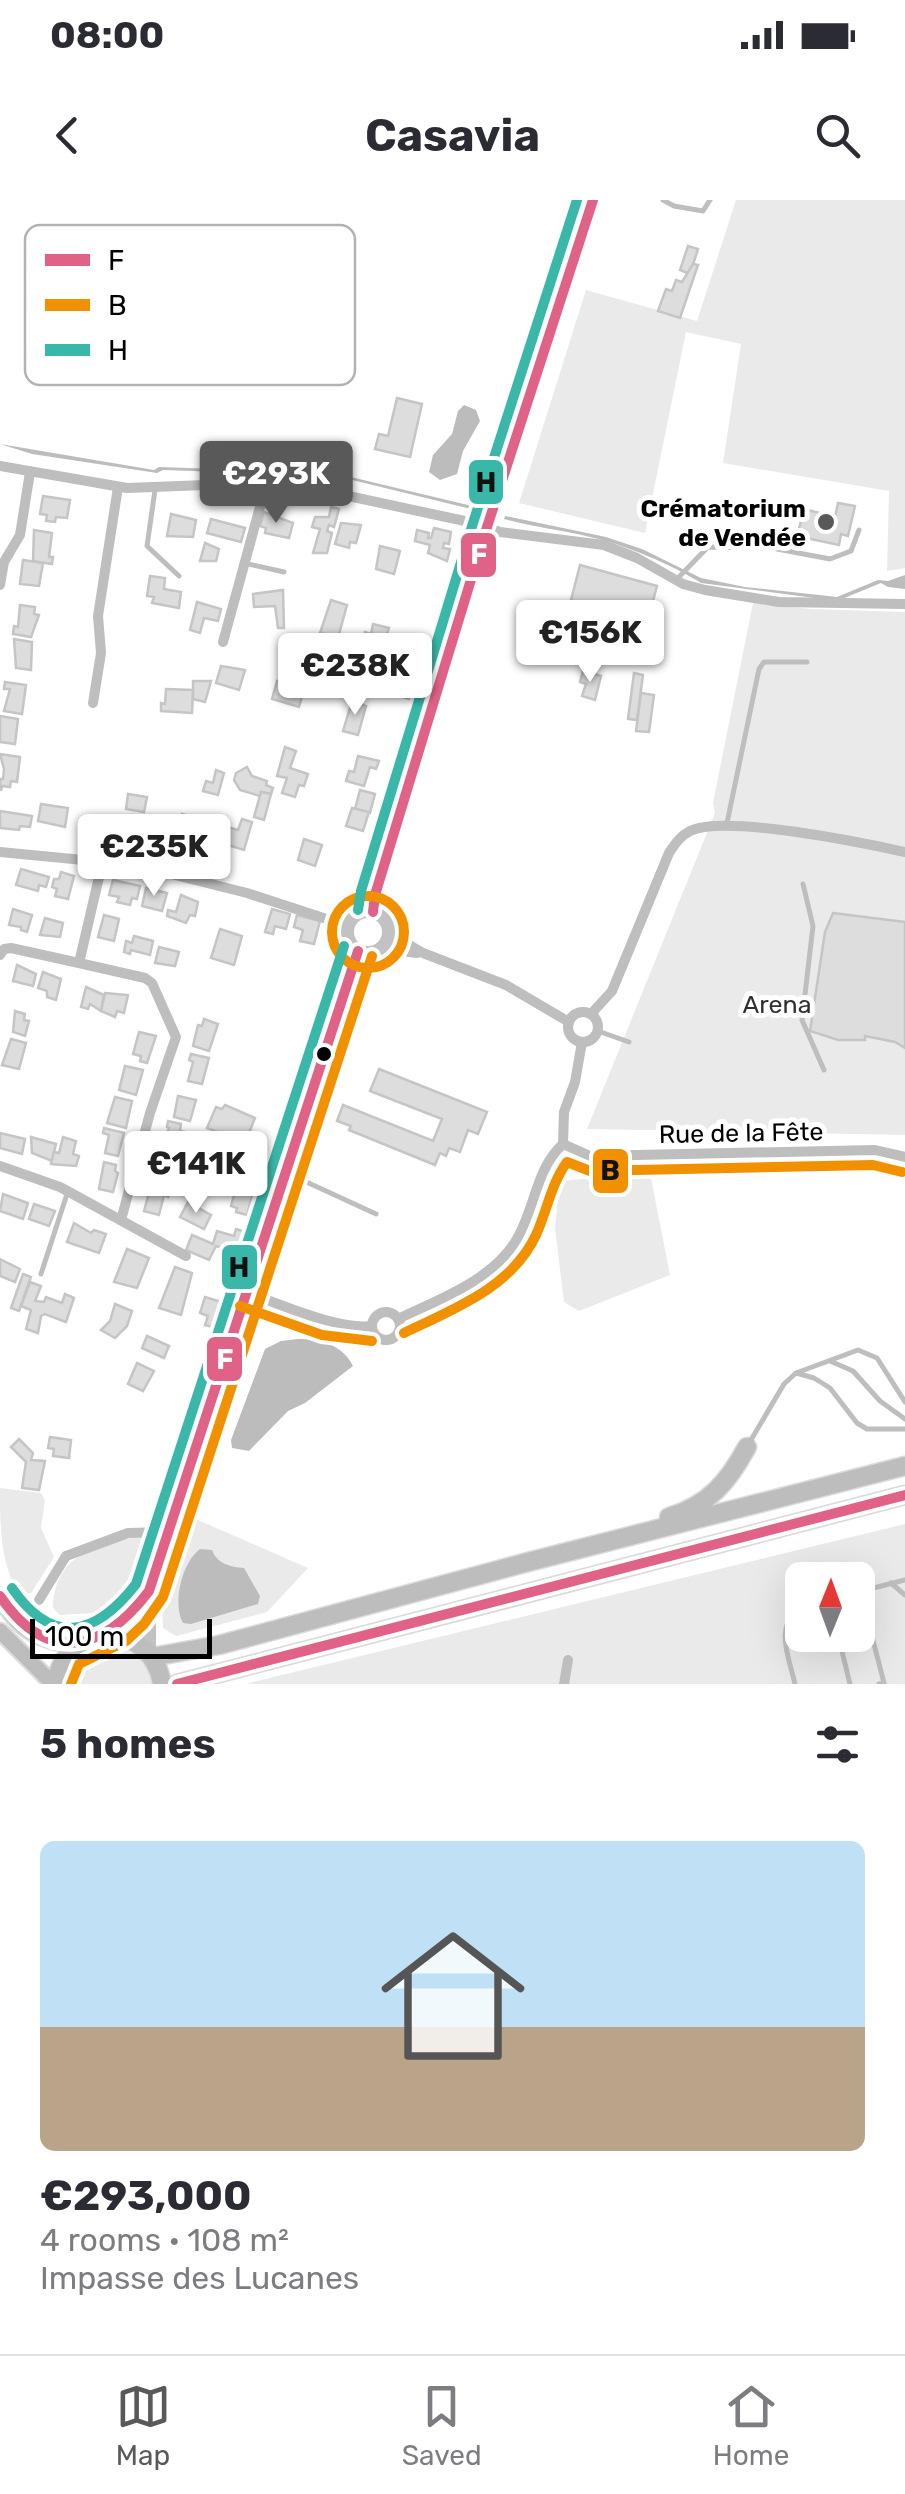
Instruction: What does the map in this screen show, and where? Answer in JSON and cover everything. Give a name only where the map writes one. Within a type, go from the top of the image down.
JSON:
[{"type":"highway","points":[[528,1562],[680,1514],[704,1502],[730,1477],[747,1446]]},
{"type":"highway","points":[[151,1655],[205,1649],[905,1466]]},
{"type":"highway","points":[[177,1684],[905,1495]]},
{"type":"highway","points":[[54,1684],[62,1664],[78,1646],[107,1635],[130,1639],[151,1655],[162,1684]]},
{"type":"highway","points":[[213,1684],[254,1665]]},
{"type":"main road","points":[[373,912],[374,896],[487,528],[594,200]]},
{"type":"main road","points":[[373,912],[384,920],[389,933],[381,948],[372,953],[358,951],[350,943],[348,926],[360,913],[373,912]]},
{"type":"main road","points":[[107,1635],[134,1614],[149,1592],[358,951]]},
{"type":"main road","points":[[149,1592],[151,1655]]},
{"type":"main road","points":[[0,1596],[26,1632],[78,1646]]},
{"type":"main road","points":[[0,1631],[54,1684]]},
{"type":"street","points":[[0,466],[118,487],[266,484],[325,491],[487,528],[604,545],[706,590],[779,602],[905,604]]},
{"type":"street","points":[[0,585],[4,562],[20,535],[30,472]]},
{"type":"street","points":[[223,642],[266,484]]},
{"type":"street","points":[[93,702],[101,653],[98,616],[118,487]]},
{"type":"street","points":[[590,1014],[612,990],[668,853],[692,830],[727,826],[834,837],[905,852]]},
{"type":"street","points":[[0,852],[135,865],[247,893],[348,926]]},
{"type":"street","points":[[79,963],[102,860]]},
{"type":"street","points":[[389,933],[423,953],[506,985],[569,1022]]},
{"type":"street","points":[[0,954],[11,948],[145,978],[152,983],[176,1037],[121,1220]]},
{"type":"street","points":[[381,948],[423,953]]},
{"type":"street","points":[[580,1012],[590,1014],[598,1031],[593,1039],[582,1042],[571,1036],[569,1022],[580,1012]]},
{"type":"street","points":[[398,1319],[487,1272],[504,1257],[526,1221],[547,1162],[563,1144],[564,1112],[575,1082],[582,1042]]},
{"type":"street","name":"Rue de la Fête","points":[[563,1144],[590,1156],[875,1150],[905,1157]]},
{"type":"street","points":[[0,1166],[68,1191],[186,1256]]},
{"type":"street","points":[[246,1292],[356,1327],[372,1326]]},
{"type":"street","points":[[382,1312],[398,1319],[398,1332],[387,1339],[378,1337],[372,1326],[382,1312]]},
{"type":"street","points":[[39,1600],[66,1556],[128,1533],[169,1532]]},
{"type":"street","points":[[564,1684],[568,1660]]},
{"type":"lane","points":[[663,200],[703,211],[710,200]]},
{"type":"lane","points":[[156,487],[147,546],[179,576]]},
{"type":"lane","points":[[678,578],[708,547],[772,548],[830,559],[850,551],[860,530]]},
{"type":"lane","points":[[244,563],[284,572]]},
{"type":"lane","points":[[727,826],[759,669],[764,662],[777,660],[808,662]]},
{"type":"lane","points":[[803,884],[813,926],[802,1020],[824,1070]]},
{"type":"lane","points":[[598,1031],[629,1042]]},
{"type":"lane","points":[[284,1172],[376,1214]]},
{"type":"lane","points":[[40,1274],[68,1191]]},
{"type":"lane","points":[[747,1446],[784,1384],[796,1373],[858,1350],[877,1358],[905,1402]]},
{"type":"lane","points":[[826,1360],[853,1371],[880,1401],[905,1419]]},
{"type":"lane","points":[[796,1373],[830,1388],[857,1423],[867,1428],[905,1429]]},
{"type":"lane","points":[[875,1588],[905,1580]]},
{"type":"lane","points":[[892,1584],[905,1595]]},
{"type":"lane","points":[[875,1651],[883,1684]]},
{"type":"lane","points":[[789,1652],[796,1684]]},
{"type":"lane","points":[[842,1652],[850,1684]]},
{"type":"green space","points":[[736,200],[905,200],[905,568],[887,571],[889,491],[723,463],[741,344],[686,332],[645,533],[519,503],[586,290],[697,321]]},
{"type":"green space","name":"Arena","points":[[753,603],[905,612],[905,1135],[587,1129],[715,813],[713,803]]},
{"type":"green space","points":[[650,1173],[670,1275],[579,1311],[564,1302],[555,1228],[560,1181]]},
{"type":"green space","points":[[0,1488],[41,1493],[45,1500],[41,1528],[54,1557],[31,1593],[20,1596],[5,1558]]},
{"type":"green space","points":[[191,1517],[308,1568],[267,1612],[176,1636],[163,1628],[162,1606]]},
{"type":"green space","points":[[905,1524],[905,1684],[248,1684]]},
{"type":"green space","points":[[144,1535],[150,1540],[149,1555],[124,1608],[60,1615],[53,1608],[56,1589],[71,1563],[96,1548]]},
{"type":"green space","points":[[103,1644],[136,1655],[153,1684],[63,1684],[77,1658]]},
{"type":"shaded area","points":[[464,405],[476,410],[480,421],[463,451],[457,474],[440,480],[429,472],[433,455],[452,434],[458,411]]},
{"type":"shaded area","points":[[0,444],[154,470],[159,467],[334,473],[472,506],[471,509],[336,476],[163,470],[157,473],[32,454]]},
{"type":"shaded area","points":[[505,516],[606,537],[642,549],[701,578],[745,587],[837,597],[878,580],[905,575],[905,589],[881,583],[837,601],[701,583],[662,562],[617,545],[515,522],[504,519]]},
{"type":"shaded area","points":[[298,1339],[330,1345],[353,1366],[305,1403],[288,1411],[249,1451],[232,1448],[231,1440],[265,1349],[281,1341]]},
{"type":"shaded area","points":[[200,1549],[212,1550],[229,1566],[244,1568],[260,1596],[258,1604],[183,1623],[178,1605],[181,1584],[188,1563]]},
{"type":"building","points":[[688,246],[698,249],[690,274],[680,270]]},
{"type":"building","points":[[693,264],[698,265],[680,318],[658,311],[666,289],[672,291],[676,280],[682,282]]},
{"type":"building","points":[[397,398],[422,404],[410,457],[375,449],[379,434],[388,436]]},
{"type":"building","points":[[43,496],[70,500],[67,518],[46,521],[47,515],[40,514]]},
{"type":"building","name":"Crématorium de Vendée","points":[[838,503],[855,506],[848,536],[841,534],[839,545],[797,536],[804,509],[835,517]]},
{"type":"building","points":[[331,507],[339,509],[334,527],[329,525],[327,531],[332,533],[327,553],[313,553],[320,529],[312,527],[315,517],[329,517]]},
{"type":"building","points":[[264,512],[293,523],[289,538],[265,533],[266,528],[260,526]]},
{"type":"building","points":[[171,514],[196,520],[193,537],[167,536]]},
{"type":"building","points":[[211,519],[245,528],[241,542],[207,533]]},
{"type":"building","points":[[341,523],[361,525],[356,543],[350,542],[349,548],[335,544]]},
{"type":"building","points":[[434,528],[451,532],[449,544],[444,543],[443,548],[450,549],[447,561],[428,553],[430,545],[415,541],[417,530],[429,533],[431,538]]},
{"type":"building","points":[[34,530],[52,533],[52,564],[33,561]]},
{"type":"building","points":[[205,543],[219,549],[216,561],[200,561]]},
{"type":"building","points":[[380,546],[400,551],[394,574],[376,569]]},
{"type":"building","points":[[23,560],[43,563],[39,586],[20,584]]},
{"type":"building","points":[[580,565],[657,586],[650,612],[637,609],[635,618],[622,614],[618,631],[628,634],[624,652],[562,635]]},
{"type":"building","points":[[150,576],[165,578],[164,589],[181,592],[179,608],[152,603],[154,597],[147,596]]},
{"type":"building","points":[[283,590],[284,628],[278,628],[275,606],[254,607],[253,594]]},
{"type":"building","points":[[331,600],[347,605],[338,638],[320,633]]},
{"type":"building","points":[[197,602],[221,609],[218,621],[204,618],[200,633],[190,630]]},
{"type":"building","points":[[20,605],[35,607],[34,614],[39,615],[31,637],[13,634],[14,626],[18,627]]},
{"type":"building","points":[[373,624],[389,628],[387,634],[394,637],[391,649],[362,644],[365,632],[371,634]]},
{"type":"building","points":[[14,639],[32,642],[31,670],[16,668]]},
{"type":"building","points":[[221,666],[245,670],[239,690],[216,683]]},
{"type":"building","points":[[583,671],[601,676],[595,700],[582,696],[586,684],[580,682]]},
{"type":"building","points":[[634,673],[643,675],[637,720],[628,719]]},
{"type":"building","points":[[193,681],[211,681],[205,702],[193,699]]},
{"type":"building","points":[[277,681],[304,689],[299,707],[272,699]]},
{"type":"building","points":[[5,682],[26,685],[22,714],[4,711],[10,689],[4,689]]},
{"type":"building","points":[[387,683],[413,690],[410,699],[384,692]]},
{"type":"building","points":[[166,689],[193,690],[192,713],[161,711]]},
{"type":"building","points":[[641,693],[654,695],[649,732],[636,731]]},
{"type":"building","points":[[352,701],[366,706],[358,735],[343,731]]},
{"type":"building","points":[[0,716],[18,719],[15,744],[0,742]]},
{"type":"building","points":[[285,747],[296,751],[290,768],[308,774],[295,797],[282,793],[287,778],[277,776]]},
{"type":"building","points":[[0,754],[20,757],[17,782],[11,781],[10,787],[2,786],[1,791],[4,769]]},
{"type":"building","points":[[358,756],[379,761],[376,769],[370,767],[364,786],[346,781],[349,771],[354,772]]},
{"type":"building","points":[[247,767],[252,776],[267,781],[266,785],[273,788],[271,794],[261,792],[260,796],[240,790],[234,780],[236,773]]},
{"type":"building","points":[[216,770],[224,773],[218,795],[203,791],[206,781],[213,783]]},
{"type":"building","points":[[360,790],[375,794],[370,813],[355,809]]},
{"type":"building","points":[[261,792],[271,794],[264,820],[254,817]]},
{"type":"building","points":[[128,794],[147,797],[144,812],[126,809]]},
{"type":"building","points":[[41,804],[68,808],[65,827],[38,821]]},
{"type":"building","points":[[352,808],[369,812],[363,831],[346,826]]},
{"type":"building","points":[[0,811],[32,816],[30,827],[0,828]]},
{"type":"building","points":[[182,814],[209,822],[205,838],[177,829]]},
{"type":"building","points":[[132,815],[146,818],[143,851],[122,846],[124,836],[134,838],[136,825],[130,824]]},
{"type":"building","points":[[242,819],[252,822],[244,850],[218,842],[223,826],[238,830]]},
{"type":"building","points":[[98,823],[126,831],[127,824],[136,825],[134,838],[124,836],[122,846],[99,842]]},
{"type":"building","points":[[304,839],[322,845],[315,866],[298,860]]},
{"type":"building","points":[[21,869],[49,877],[46,887],[39,885],[38,891],[16,885]]},
{"type":"building","points":[[61,872],[74,876],[68,899],[55,896],[57,889],[52,887]]},
{"type":"building","points":[[113,880],[140,886],[137,899],[132,898],[130,905],[117,902],[119,897],[109,895]]},
{"type":"building","points":[[146,888],[167,893],[162,911],[142,906]]},
{"type":"building","points":[[181,895],[198,902],[195,916],[190,915],[186,923],[167,916],[168,910],[176,912]]},
{"type":"building","points":[[13,909],[32,915],[27,932],[9,925]]},
{"type":"building","points":[[272,909],[290,914],[286,929],[275,926],[273,934],[265,932]]},
{"type":"building","points":[[833,913],[905,922],[905,1048],[865,1036],[865,1040],[838,1040],[810,1031],[825,932]]},
{"type":"building","points":[[104,915],[119,919],[114,941],[98,937]]},
{"type":"building","points":[[297,915],[320,921],[314,944],[300,941],[303,930],[294,927]]},
{"type":"building","points":[[45,918],[63,923],[60,937],[40,935]]},
{"type":"building","points":[[220,929],[242,936],[234,965],[211,958]]},
{"type":"building","points":[[134,936],[153,941],[150,955],[124,952],[126,941],[132,943]]},
{"type":"building","points":[[159,947],[179,952],[175,966],[155,963]]},
{"type":"building","points":[[17,965],[36,974],[33,986],[13,981]]},
{"type":"building","points":[[43,972],[61,979],[56,1000],[38,988]]},
{"type":"building","points":[[86,987],[104,995],[101,1011],[90,1004],[88,1009],[81,1007]]},
{"type":"building","points":[[105,993],[128,995],[124,1013],[117,1011],[115,1017],[101,1011]]},
{"type":"building","points":[[15,1011],[25,1014],[24,1020],[29,1021],[25,1036],[13,1032]]},
{"type":"building","points":[[204,1019],[218,1024],[209,1051],[193,1046],[198,1025],[202,1026]]},
{"type":"building","points":[[139,1032],[156,1036],[147,1063],[133,1054]]},
{"type":"building","points":[[11,1039],[26,1043],[19,1069],[2,1065]]},
{"type":"building","points":[[191,1054],[209,1058],[202,1084],[188,1081]]},
{"type":"building","points":[[125,1066],[143,1070],[136,1095],[119,1090]]},
{"type":"building","points":[[379,1069],[487,1112],[478,1134],[468,1130],[460,1152],[449,1148],[446,1156],[440,1153],[435,1165],[349,1130],[351,1126],[337,1121],[343,1105],[433,1141],[442,1119],[370,1091]]},
{"type":"building","points":[[178,1096],[196,1100],[190,1121],[174,1117]]},
{"type":"building","points":[[115,1097],[132,1101],[126,1128],[107,1123]]},
{"type":"building","points":[[225,1105],[255,1118],[245,1143],[207,1128],[216,1107],[222,1109]]},
{"type":"building","points":[[168,1121],[181,1124],[180,1131],[185,1132],[178,1152],[162,1148]]},
{"type":"building","points":[[104,1128],[124,1133],[118,1156],[105,1153],[109,1135],[103,1133]]},
{"type":"building","points":[[0,1133],[25,1139],[22,1154],[0,1148]]},
{"type":"building","points":[[31,1137],[56,1144],[52,1161],[32,1153]]},
{"type":"building","points":[[63,1137],[76,1141],[76,1166],[51,1164]]},
{"type":"building","points":[[210,1140],[240,1152],[237,1160],[206,1148]]},
{"type":"building","points":[[208,1149],[225,1156],[217,1178],[205,1173],[207,1166],[202,1164]]},
{"type":"building","points":[[157,1152],[178,1158],[176,1165],[171,1164],[167,1179],[173,1180],[170,1190],[159,1187],[161,1180],[151,1178]]},
{"type":"building","points":[[104,1162],[116,1165],[113,1192],[99,1189]]},
{"type":"building","points":[[235,1175],[256,1181],[247,1215],[231,1206],[237,1184],[232,1182]]},
{"type":"building","points":[[151,1185],[170,1190],[168,1197],[164,1195],[159,1215],[144,1211]]},
{"type":"building","points":[[3,1194],[28,1203],[23,1219],[0,1211]]},
{"type":"building","points":[[188,1202],[211,1215],[204,1229],[180,1217]]},
{"type":"building","points":[[34,1204],[55,1211],[49,1226],[29,1219]]},
{"type":"building","points":[[74,1223],[91,1233],[94,1230],[106,1234],[99,1253],[67,1242]]},
{"type":"building","points":[[236,1229],[248,1233],[237,1268],[226,1265],[230,1250],[216,1246],[209,1260],[186,1250],[192,1235],[213,1244],[217,1231],[234,1236]]},
{"type":"building","points":[[127,1249],[149,1258],[137,1288],[114,1282]]},
{"type":"building","points":[[0,1259],[20,1269],[15,1282],[0,1276]]},
{"type":"building","points":[[175,1267],[192,1273],[181,1315],[159,1308]]},
{"type":"building","points":[[23,1274],[31,1277],[19,1311],[11,1308]]},
{"type":"building","points":[[30,1282],[41,1286],[35,1301],[44,1302],[46,1297],[62,1303],[65,1294],[74,1298],[66,1322],[45,1314],[41,1316],[38,1333],[26,1329],[31,1310],[21,1306]]},
{"type":"building","points":[[205,1297],[225,1303],[217,1328],[205,1325],[208,1316],[200,1313]]},
{"type":"building","points":[[115,1304],[132,1311],[127,1326],[115,1338],[101,1330],[110,1321]]},
{"type":"building","points":[[147,1336],[169,1346],[164,1358],[142,1348]]},
{"type":"building","points":[[137,1363],[154,1371],[143,1391],[128,1384]]},
{"type":"building","points":[[50,1437],[71,1440],[69,1458],[53,1456],[54,1449],[48,1448]]},
{"type":"building","points":[[19,1439],[33,1453],[31,1460],[45,1461],[39,1490],[22,1488],[26,1462],[11,1447]]},
{"type":"transit line","name":"H","points":[[358,910],[473,523],[577,200]]},
{"type":"transit line","name":"F","points":[[373,912],[487,527],[593,200]]},
{"type":"transit line","name":"B","points":[[368,896],[393,907],[404,932],[393,957],[368,968],[343,957],[332,932],[343,907],[368,896]]},
{"type":"transit line","name":"H","points":[[12,1588],[42,1619],[74,1628],[105,1615],[136,1584],[344,946]]},
{"type":"transit line","name":"F","points":[[0,1596],[36,1633],[74,1643],[112,1628],[149,1591],[358,951]]},
{"type":"transit line","name":"B","points":[[71,1684],[79,1664],[126,1641],[163,1597],[372,956]]},
{"type":"transit line","name":"B","points":[[404,1333],[479,1295],[512,1269],[536,1235],[567,1162],[590,1171],[873,1165],[902,1172]]},
{"type":"transit line","name":"B","points":[[240,1306],[322,1335],[372,1341]]},
{"type":"transit line","name":"F","points":[[177,1684],[905,1495]]},
{"type":"place","name":"Crématorium de Vendée","points":[[826,522]]}]
